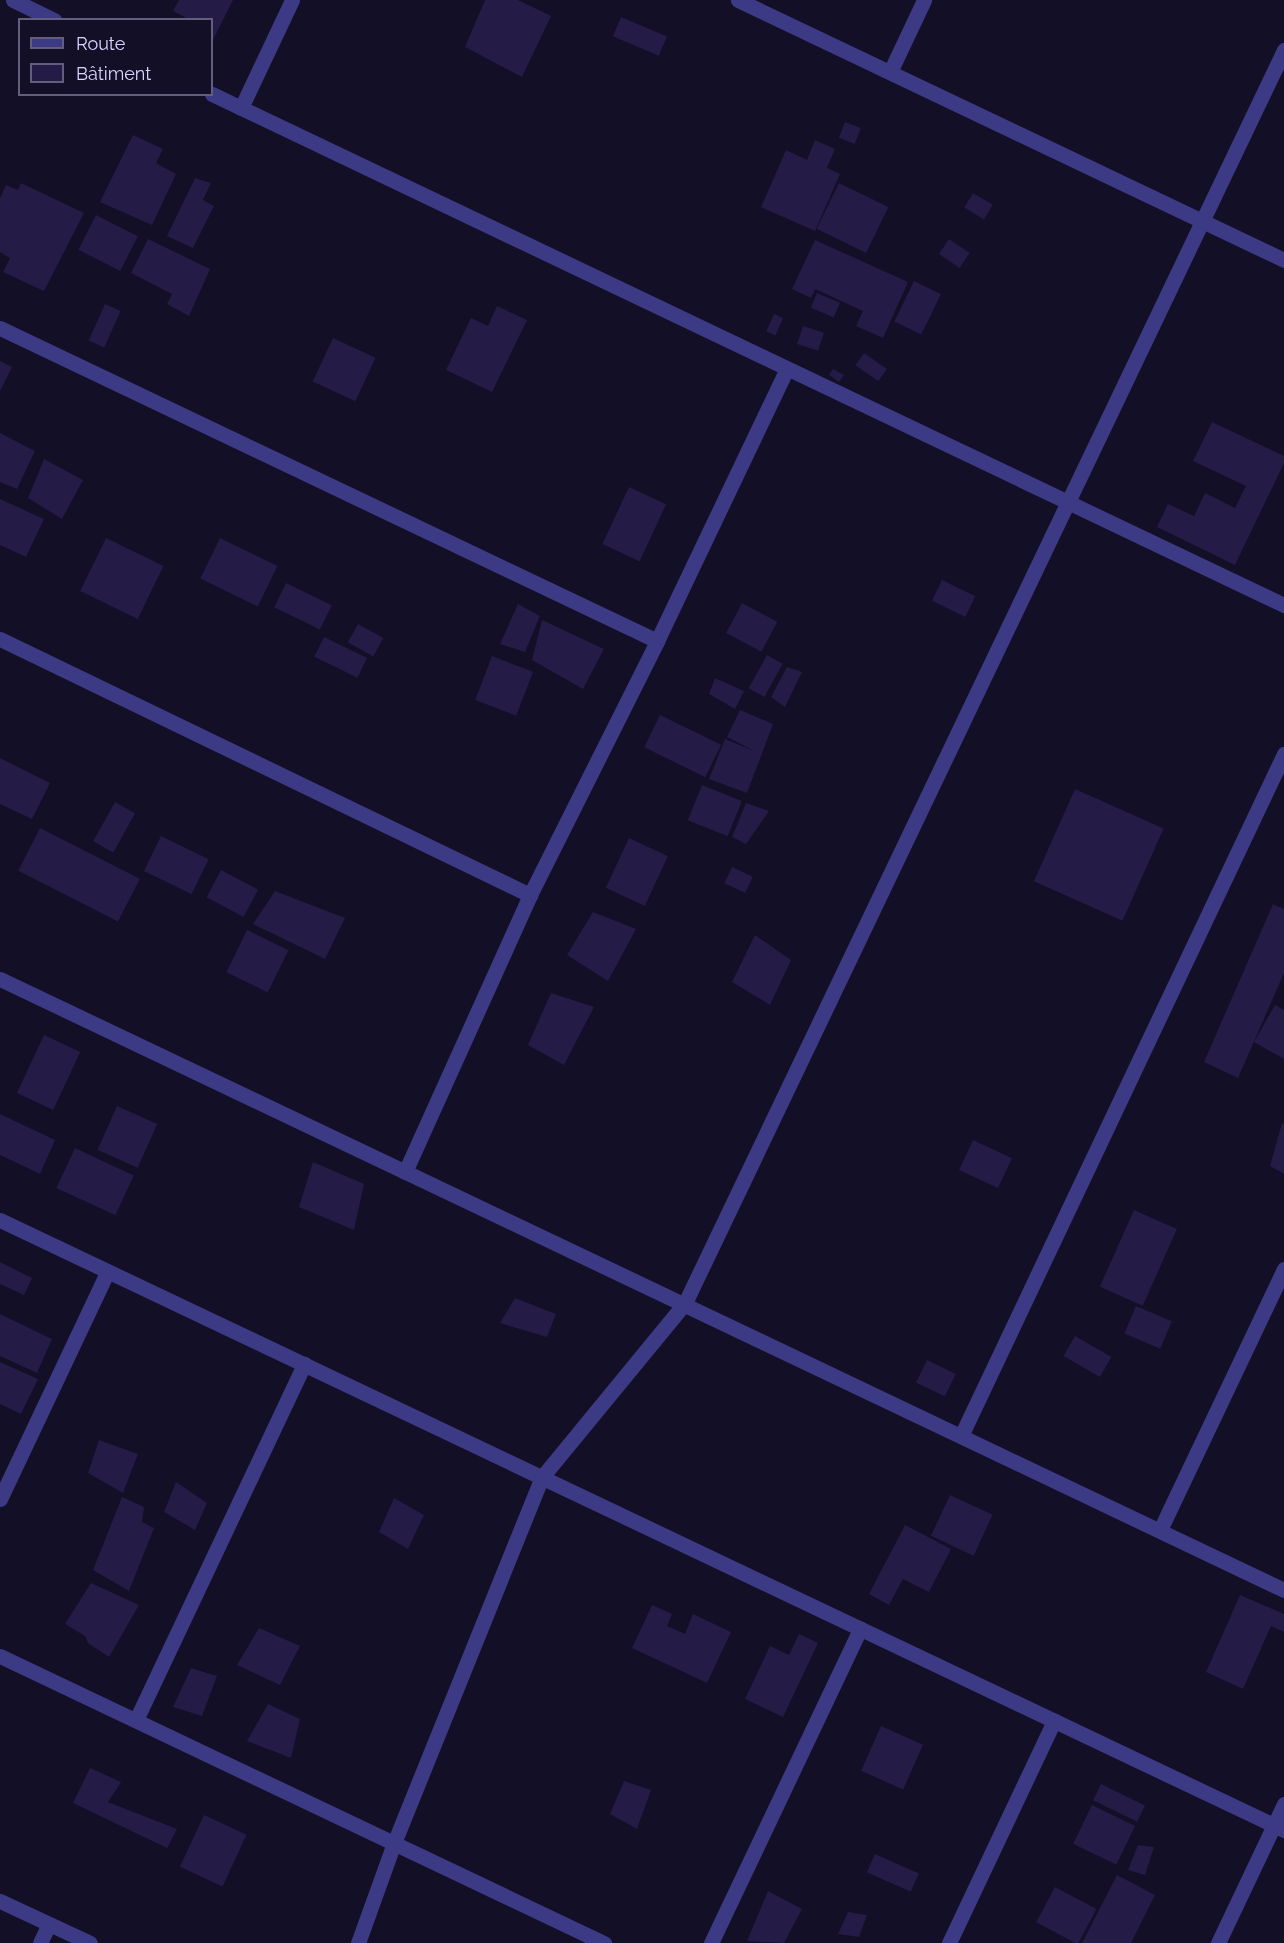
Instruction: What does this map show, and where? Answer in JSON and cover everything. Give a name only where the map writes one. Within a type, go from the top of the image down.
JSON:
[{"type":"street","points":[[13,0],[50,18]]},
{"type":"street","points":[[241,108],[292,0]]},
{"type":"street","points":[[738,0],[1284,260]]},
{"type":"street","points":[[890,72],[924,0]]},
{"type":"street","points":[[358,1943],[394,1843],[542,1477],[685,1303],[1070,503],[1284,50]]},
{"type":"street","points":[[213,94],[1284,605]]},
{"type":"street","points":[[0,328],[657,641]]},
{"type":"street","points":[[405,1172],[530,895],[657,641],[787,368]]},
{"type":"street","points":[[0,639],[530,895]]},
{"type":"street","points":[[961,1436],[1284,754]]},
{"type":"street","points":[[1,981],[685,1303],[1284,1590]]},
{"type":"street","points":[[0,1220],[1279,1827]]},
{"type":"street","points":[[1160,1530],[1284,1269]]},
{"type":"street","points":[[0,1498],[108,1271]]},
{"type":"street","points":[[135,1720],[304,1364]]},
{"type":"street","points":[[711,1943],[860,1629]]},
{"type":"street","points":[[0,1656],[604,1943]]},
{"type":"street","points":[[949,1943],[1054,1721]]},
{"type":"street","points":[[1218,1943],[1279,1827],[1284,1804]]},
{"type":"street","points":[[0,1901],[90,1943]]},
{"type":"street","points":[[40,1943],[49,1924]]},
{"type":"building","points":[[179,0],[233,0],[213,40],[213,18],[186,18],[173,11]]},
{"type":"building","points":[[485,0],[518,0],[551,16],[522,77],[465,47]]},
{"type":"building","points":[[621,17],[667,37],[659,56],[613,36]]},
{"type":"building","points":[[845,122],[861,128],[855,144],[839,138]]},
{"type":"building","points":[[133,135],[163,149],[156,163],[176,174],[152,225],[100,202]]},
{"type":"building","points":[[815,140],[835,149],[827,168],[840,174],[815,231],[761,207],[786,150],[807,160]]},
{"type":"building","points":[[195,178],[211,183],[203,200],[214,206],[193,248],[167,236]]},
{"type":"building","points":[[21,183],[84,213],[44,291],[3,272],[10,258],[0,252],[0,198],[6,185],[18,190]]},
{"type":"building","points":[[839,183],[888,207],[866,253],[817,229]]},
{"type":"building","points":[[973,193],[993,205],[984,219],[964,208]]},
{"type":"building","points":[[96,215],[138,236],[120,271],[78,250]]},
{"type":"building","points":[[148,239],[210,269],[189,316],[167,304],[172,294],[131,273]]},
{"type":"building","points":[[949,239],[970,253],[960,268],[939,254]]},
{"type":"building","points":[[815,240],[908,282],[883,338],[856,326],[863,311],[815,289],[811,298],[792,289]]},
{"type":"building","points":[[914,281],[941,294],[921,335],[894,321]]},
{"type":"building","points":[[817,293],[840,303],[834,317],[811,308]]},
{"type":"building","points":[[105,304],[121,311],[104,347],[89,341]]},
{"type":"building","points":[[497,306],[527,320],[492,392],[446,370],[471,318],[488,326]]},
{"type":"building","points":[[774,314],[783,318],[775,335],[766,331]]},
{"type":"building","points":[[803,326],[824,333],[818,351],[797,344]]},
{"type":"building","points":[[333,338],[376,358],[355,401],[313,382]]},
{"type":"building","points":[[864,353],[887,369],[878,381],[855,365]]},
{"type":"building","points":[[0,361],[12,367],[0,391]]},
{"type":"building","points":[[833,369],[844,375],[839,382],[829,375]]},
{"type":"building","points":[[1212,422],[1284,456],[1284,463],[1235,565],[1157,527],[1168,504],[1194,516],[1205,493],[1235,508],[1246,486],[1193,461]]},
{"type":"building","points":[[0,433],[35,451],[17,489],[0,482]]},
{"type":"building","points":[[44,459],[83,480],[62,519],[28,498]]},
{"type":"building","points":[[629,487],[666,504],[640,561],[602,544]]},
{"type":"building","points":[[0,499],[44,519],[26,557],[0,545]]},
{"type":"building","points":[[106,538],[164,566],[138,619],[80,591]]},
{"type":"building","points":[[220,538],[278,566],[258,607],[200,578]]},
{"type":"building","points":[[942,580],[975,596],[965,617],[932,601]]},
{"type":"building","points":[[286,583],[332,605],[320,630],[274,607]]},
{"type":"building","points":[[742,603],[777,622],[761,652],[726,633]]},
{"type":"building","points":[[518,604],[540,616],[525,652],[500,644]]},
{"type":"building","points":[[542,620],[604,649],[583,689],[532,660]]},
{"type":"building","points":[[358,624],[383,638],[373,656],[348,642]]},
{"type":"building","points":[[324,637],[367,658],[357,678],[314,657]]},
{"type":"building","points":[[767,655],[783,664],[764,697],[749,688]]},
{"type":"building","points":[[492,656],[533,672],[516,716],[475,700]]},
{"type":"building","points":[[787,667],[802,672],[785,707],[771,697]]},
{"type":"building","points":[[715,678],[744,691],[735,709],[709,694]]},
{"type":"building","points":[[740,710],[773,724],[747,793],[709,779],[725,739],[754,751],[727,737]]},
{"type":"building","points":[[660,715],[721,745],[705,777],[644,747]]},
{"type":"building","points":[[0,758],[50,783],[32,819],[0,804]]},
{"type":"building","points":[[702,785],[742,801],[728,836],[688,820]]},
{"type":"building","points":[[1075,789],[1164,828],[1123,921],[1034,881]]},
{"type":"building","points":[[115,802],[135,813],[113,853],[93,841]]},
{"type":"building","points":[[746,803],[769,811],[746,844],[732,837]]},
{"type":"building","points":[[40,828],[140,879],[118,922],[18,871]]},
{"type":"building","points":[[161,836],[209,859],[192,894],[144,871]]},
{"type":"building","points":[[629,838],[668,856],[645,906],[606,888]]},
{"type":"building","points":[[732,867],[753,877],[745,893],[724,883]]},
{"type":"building","points":[[221,870],[258,890],[244,917],[206,897]]},
{"type":"building","points":[[275,891],[345,918],[325,959],[253,924]]},
{"type":"building","points":[[1273,904],[1284,909],[1284,973],[1238,1078],[1204,1062]]},
{"type":"building","points":[[593,912],[636,929],[608,981],[567,955]]},
{"type":"building","points":[[247,930],[288,950],[268,992],[226,972]]},
{"type":"building","points":[[755,935],[791,960],[770,1005],[732,982]]},
{"type":"building","points":[[551,993],[594,1007],[564,1065],[528,1045]]},
{"type":"building","points":[[1275,1005],[1284,1010],[1284,1059],[1254,1042]]},
{"type":"building","points":[[44,1035],[80,1052],[53,1110],[17,1093]]},
{"type":"building","points":[[117,1106],[157,1124],[138,1168],[97,1150]]},
{"type":"building","points":[[0,1114],[55,1140],[40,1174],[0,1155]]},
{"type":"building","points":[[1282,1123],[1284,1125],[1284,1174],[1270,1166]]},
{"type":"building","points":[[973,1140],[1012,1158],[998,1188],[959,1170]]},
{"type":"building","points":[[75,1148],[134,1175],[115,1215],[56,1188]]},
{"type":"building","points":[[313,1162],[364,1184],[354,1230],[299,1207]]},
{"type":"building","points":[[1134,1210],[1177,1229],[1143,1306],[1100,1287]]},
{"type":"building","points":[[0,1262],[32,1278],[24,1295],[0,1284]]},
{"type":"building","points":[[515,1298],[556,1314],[547,1337],[500,1323]]},
{"type":"building","points":[[1136,1306],[1172,1321],[1160,1349],[1124,1334]]},
{"type":"building","points":[[0,1314],[52,1339],[37,1373],[0,1356]]},
{"type":"building","points":[[1075,1336],[1111,1357],[1100,1377],[1064,1356]]},
{"type":"building","points":[[927,1360],[956,1374],[945,1396],[916,1382]]},
{"type":"building","points":[[0,1362],[38,1379],[21,1414],[0,1404]]},
{"type":"building","points":[[99,1440],[138,1454],[123,1493],[88,1473]]},
{"type":"building","points":[[176,1482],[207,1503],[195,1530],[164,1512]]},
{"type":"building","points":[[950,1495],[993,1515],[974,1556],[931,1536]]},
{"type":"building","points":[[122,1497],[144,1507],[142,1522],[154,1528],[129,1591],[93,1570]]},
{"type":"building","points":[[394,1498],[424,1515],[408,1549],[379,1532]]},
{"type":"building","points":[[905,1525],[951,1549],[929,1592],[903,1579],[889,1605],[869,1594]]},
{"type":"building","points":[[91,1583],[139,1605],[109,1657],[88,1643],[85,1636],[65,1624]]},
{"type":"building","points":[[1240,1595],[1284,1614],[1284,1632],[1271,1626],[1243,1689],[1206,1672]]},
{"type":"building","points":[[652,1605],[672,1614],[667,1626],[685,1634],[693,1614],[731,1632],[707,1683],[632,1648]]},
{"type":"building","points":[[259,1628],[300,1646],[280,1685],[237,1665]]},
{"type":"building","points":[[799,1634],[818,1643],[783,1717],[745,1699],[770,1646],[789,1655]]},
{"type":"building","points":[[191,1668],[217,1676],[202,1716],[173,1707]]},
{"type":"building","points":[[268,1704],[300,1719],[291,1758],[247,1741]]},
{"type":"building","points":[[881,1726],[923,1745],[903,1789],[861,1771]]},
{"type":"building","points":[[90,1768],[121,1782],[108,1802],[177,1829],[167,1848],[73,1803]]},
{"type":"building","points":[[624,1781],[651,1790],[637,1829],[610,1814]]},
{"type":"building","points":[[1101,1784],[1145,1805],[1137,1822],[1093,1800]]},
{"type":"building","points":[[1092,1805],[1135,1826],[1116,1865],[1073,1844]]},
{"type":"building","points":[[204,1815],[247,1835],[223,1887],[180,1867]]},
{"type":"building","points":[[1138,1845],[1154,1847],[1145,1875],[1128,1870]]},
{"type":"building","points":[[875,1854],[919,1874],[911,1892],[867,1872]]},
{"type":"building","points":[[1117,1875],[1155,1895],[1131,1943],[1082,1943]]},
{"type":"building","points":[[1055,1887],[1096,1909],[1078,1943],[1036,1922]]},
{"type":"building","points":[[768,1891],[802,1909],[784,1943],[747,1941]]},
{"type":"building","points":[[848,1912],[867,1915],[859,1937],[838,1934]]}]
